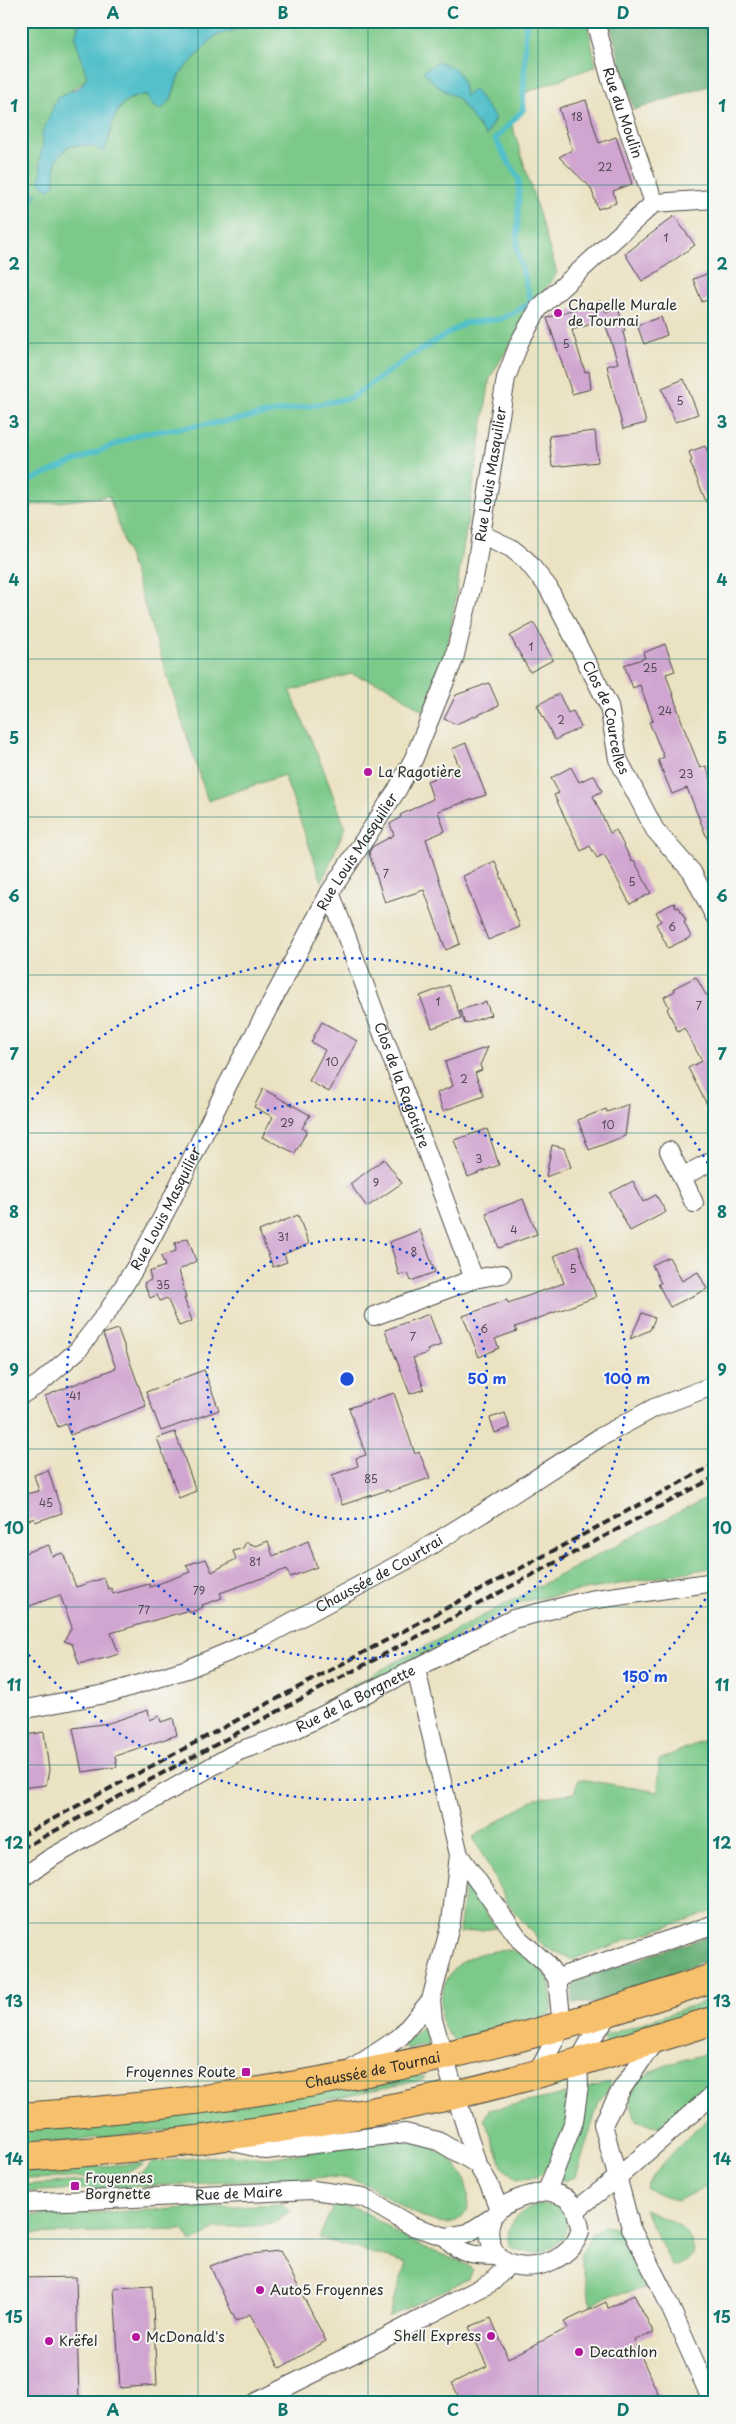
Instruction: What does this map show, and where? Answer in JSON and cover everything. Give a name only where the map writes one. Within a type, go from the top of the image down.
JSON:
[{"type":"main road","name":"Chaussée de Tournai","points":[[21,2117],[219,2097],[444,2056],[562,2026],[715,1977]]},
{"type":"main road","points":[[21,2157],[155,2146],[294,2125],[456,2094],[578,2062],[715,2020]]},
{"type":"street","name":"Rue du Moulin","points":[[594,21],[611,80],[654,203]]},
{"type":"street","points":[[654,203],[715,200]]},
{"type":"street","name":"Rue Louis Masquilier","points":[[21,1395],[39,1384],[78,1350],[94,1332],[133,1271],[171,1202],[228,1084],[330,892],[397,790],[428,726],[454,660],[475,572],[506,378],[520,340],[539,308],[654,203]]},
{"type":"street","name":"Clos de Courcelles","points":[[481,534],[511,548],[526,560],[548,587],[609,706],[618,759],[655,830],[692,872],[715,917]]},
{"type":"street","name":"Clos de la Ragotière","points":[[330,892],[474,1279]]},
{"type":"street","points":[[669,1151],[694,1203]]},
{"type":"street","points":[[682,1177],[715,1159]]},
{"type":"street","points":[[374,1316],[474,1279],[502,1274]]},
{"type":"street","name":"Chaussée de Courtrai","points":[[21,1710],[119,1690],[187,1670],[262,1638],[405,1560],[607,1434],[654,1408],[715,1385]]},
{"type":"street","name":"Rue de la Borgnette","points":[[21,1879],[49,1859],[239,1752],[282,1736],[513,1619],[590,1600],[715,1582]]},
{"type":"street","points":[[254,2403],[492,2282],[502,2260],[489,2236],[496,2213],[489,2184],[477,2164],[436,2033],[431,2000],[451,1922],[459,1855],[416,1669]]},
{"type":"street","points":[[459,1855],[520,1940],[546,1963],[557,1978],[562,2026],[538,2072]]},
{"type":"street","points":[[557,1978],[715,1924]]},
{"type":"street","points":[[341,2076],[400,2037],[431,2000]]},
{"type":"street","points":[[547,2191],[574,2121],[579,2086],[578,2062],[592,2037],[612,2011]]},
{"type":"street","points":[[656,2038],[621,2090],[603,2124],[631,2228],[663,2291],[713,2403]]},
{"type":"street","points":[[446,2237],[468,2233],[515,2199],[547,2191],[568,2199],[576,2210],[618,2177],[715,2093]]},
{"type":"street","points":[[215,2137],[266,2150],[405,2133],[438,2141],[477,2164]]},
{"type":"street","name":"Rue de Maire","points":[[21,2203],[313,2190],[340,2192],[363,2197],[412,2226],[446,2237],[455,2248],[473,2256],[531,2266],[545,2264],[566,2252],[575,2243],[581,2229],[576,2210]]},
{"type":"green space","points":[[21,21],[80,21],[77,26],[87,77],[70,91],[62,103],[52,125],[41,162],[46,174],[55,184],[56,160],[68,146],[89,145],[109,139],[119,110],[130,100],[146,95],[153,106],[171,99],[179,75],[215,36],[265,21],[326,21],[331,24],[335,21],[587,21],[596,66],[524,93],[523,110],[511,121],[557,273],[530,309],[490,378],[448,645],[424,712],[388,686],[351,674],[290,691],[321,763],[345,827],[322,882],[284,775],[208,801],[109,496],[33,505],[21,511],[21,218],[36,195],[21,183]],"holes":[[[424,71],[466,96],[473,89],[486,136],[458,99],[436,85]]]},
{"type":"green space","points":[[609,21],[715,21],[715,84],[634,110]]},
{"type":"green space","points":[[715,1493],[715,1567],[523,1601],[359,1691],[341,1691]]},
{"type":"green space","points":[[715,1735],[715,1910],[573,1959],[544,1947],[507,1902],[473,1837],[536,1798],[574,1793],[579,1779],[658,1792],[659,1760]]},
{"type":"green space","points":[[465,1885],[468,1885],[496,1928],[459,1933]]},
{"type":"green space","points":[[715,1934],[715,1957],[595,2003],[572,2003],[573,1981]]},
{"type":"green space","points":[[510,1950],[532,1961],[549,1979],[553,2009],[550,2015],[455,2041],[445,2029],[442,2021],[441,2002],[445,1983],[455,1968],[473,1956]]},
{"type":"green space","points":[[715,1998],[715,2009],[606,2044],[603,2039],[604,2036]]},
{"type":"green space","points":[[424,2025],[429,2045],[407,2049],[404,2044]]},
{"type":"green space","points":[[715,2051],[715,2086],[664,2126],[651,2126],[636,2120],[629,2099],[637,2082],[644,2076],[663,2067]]},
{"type":"green space","points":[[416,2075],[425,2077],[423,2080],[329,2099],[300,2111],[239,2123],[21,2146],[21,2129]]},
{"type":"green space","points":[[609,2082],[611,2086],[599,2102],[576,2177],[564,2181],[558,2178],[587,2088]]},
{"type":"green space","points":[[565,2094],[571,2100],[562,2140],[553,2159],[538,2176],[517,2179],[503,2168],[484,2118],[489,2110]]},
{"type":"green space","points":[[715,2113],[715,2182],[677,2201],[646,2188],[658,2170],[677,2148]]},
{"type":"green space","points":[[420,2141],[449,2158],[464,2178],[468,2194],[468,2205],[464,2214],[455,2221],[443,2223],[429,2220],[365,2184],[344,2178],[331,2177],[21,2192],[21,2185],[117,2179],[142,2173],[153,2162],[227,2155],[269,2158],[378,2142]]},
{"type":"green space","points":[[144,2163],[135,2169],[121,2173],[86,2177],[21,2179],[21,2172]]},
{"type":"green space","points":[[282,2204],[292,2211],[270,2225],[217,2228],[192,2243],[183,2230],[21,2234],[21,2216]]},
{"type":"green space","points":[[543,2205],[565,2207],[568,2220],[566,2231],[561,2240],[554,2247],[544,2251],[521,2251],[509,2246],[509,2230],[516,2218],[528,2209]]},
{"type":"green space","points":[[333,2206],[364,2212],[411,2241],[465,2264],[472,2269],[468,2279],[388,2317],[406,2263],[319,2238]]},
{"type":"green space","points":[[644,2209],[669,2220],[689,2236],[694,2253],[687,2261],[673,2268]]},
{"type":"green space","points":[[605,2226],[623,2229],[644,2289],[604,2297],[591,2305],[580,2256],[593,2233]]},
{"type":"water","points":[[80,21],[265,21],[215,36],[179,75],[171,99],[161,110],[153,106],[146,95],[126,101],[112,124],[104,152],[89,145],[68,146],[56,160],[55,184],[49,190],[39,181],[41,173],[41,136],[57,98],[81,86],[87,77],[75,37]]},
{"type":"water","points":[[438,62],[451,67],[459,73],[465,96],[474,89],[495,118],[486,136],[458,99],[436,85],[423,71]]},
{"type":"water","points":[[21,183],[37,195],[21,218]]},
{"type":"building","points":[[586,100],[599,143],[616,137],[632,184],[613,191],[616,203],[598,209],[591,188],[559,157],[572,150],[559,108]]},
{"type":"building","points":[[674,216],[695,245],[642,281],[625,254]]},
{"type":"building","points":[[715,271],[715,297],[702,302],[693,279]]},
{"type":"building","points":[[600,301],[607,313],[618,308],[646,423],[623,429],[607,366],[618,363],[604,320],[572,330],[585,372],[589,371],[591,389],[572,394],[547,318]]},
{"type":"building","points":[[661,317],[667,335],[644,344],[637,325]]},
{"type":"building","points":[[684,379],[698,414],[675,422],[662,388]]},
{"type":"building","points":[[595,431],[598,462],[552,467],[549,436]]},
{"type":"building","points":[[705,446],[709,454],[715,452],[714,521],[690,462],[692,461],[689,452]]},
{"type":"building","points":[[534,623],[553,660],[530,672],[510,636]]},
{"type":"building","points":[[665,644],[675,671],[666,674],[684,728],[700,768],[706,766],[715,789],[715,858],[687,788],[672,794],[658,760],[664,757],[649,722],[653,721],[640,685],[633,688],[624,665],[645,658],[643,653]]},
{"type":"building","points":[[489,683],[499,706],[456,724],[444,719],[456,695]]},
{"type":"building","points":[[559,694],[568,713],[573,711],[581,727],[555,740],[537,705]]},
{"type":"building","points":[[466,743],[486,795],[438,811],[445,831],[426,839],[460,944],[446,950],[424,890],[385,903],[369,853],[372,847],[394,835],[390,824],[401,817],[400,815],[433,799],[427,781],[460,769],[452,749]]},
{"type":"building","points":[[571,767],[579,782],[594,775],[602,791],[593,796],[610,833],[616,830],[632,862],[634,860],[651,893],[630,904],[604,854],[597,858],[590,846],[581,851],[554,795],[559,793],[551,778]]},
{"type":"building","points":[[495,861],[520,927],[488,940],[463,876]]},
{"type":"building","points":[[674,903],[676,908],[679,907],[686,921],[684,922],[691,937],[668,948],[656,924],[661,921],[656,912]]},
{"type":"building","points":[[696,977],[706,995],[715,991],[715,1120],[688,1068],[702,1061],[684,1028],[678,1032],[667,1009],[669,1007],[664,997],[675,991],[674,988]]},
{"type":"building","points":[[449,985],[461,1018],[432,1028],[420,996]]},
{"type":"building","points":[[486,1002],[491,1015],[465,1024],[460,1010]]},
{"type":"building","points":[[322,1022],[357,1041],[329,1092],[309,1081],[325,1050],[311,1042]]},
{"type":"building","points":[[488,1047],[480,1065],[482,1070],[475,1073],[484,1096],[443,1111],[437,1093],[453,1086],[445,1062]]},
{"type":"building","points":[[263,1089],[310,1115],[302,1128],[307,1131],[295,1153],[262,1137],[273,1117],[254,1107]]},
{"type":"building","points":[[629,1104],[625,1136],[589,1150],[578,1120],[606,1109],[607,1112]]},
{"type":"building","points":[[487,1129],[499,1165],[468,1177],[454,1140]]},
{"type":"building","points":[[552,1145],[564,1148],[571,1167],[546,1177]]},
{"type":"building","points":[[384,1159],[402,1183],[367,1207],[350,1184]]},
{"type":"building","points":[[633,1181],[643,1202],[656,1195],[666,1212],[630,1231],[610,1193]]},
{"type":"building","points":[[523,1199],[537,1234],[499,1248],[486,1213]]},
{"type":"building","points":[[298,1215],[309,1244],[284,1254],[287,1262],[273,1267],[259,1231]]},
{"type":"building","points":[[420,1230],[435,1272],[411,1281],[408,1273],[399,1275],[390,1242]]},
{"type":"building","points":[[188,1238],[196,1261],[179,1270],[186,1298],[184,1298],[192,1321],[179,1326],[167,1298],[160,1301],[157,1295],[150,1298],[144,1283],[151,1280],[149,1272],[165,1266],[161,1256],[176,1251],[175,1243]]},
{"type":"building","points":[[578,1246],[596,1297],[515,1327],[517,1331],[495,1339],[499,1348],[479,1357],[463,1316],[507,1300],[508,1303],[564,1283],[554,1256]]},
{"type":"building","points":[[669,1257],[682,1281],[698,1272],[707,1289],[670,1307],[658,1284],[661,1283],[652,1265]]},
{"type":"building","points":[[642,1313],[655,1318],[650,1330],[630,1339]]},
{"type":"building","points":[[429,1314],[441,1345],[427,1350],[428,1353],[413,1358],[424,1389],[410,1394],[385,1330]]},
{"type":"building","points":[[118,1329],[146,1406],[70,1435],[66,1424],[58,1427],[45,1396],[116,1368],[103,1334]]},
{"type":"building","points":[[204,1370],[219,1410],[161,1431],[146,1392]]},
{"type":"building","points":[[394,1393],[415,1454],[419,1452],[430,1478],[342,1505],[332,1475],[358,1466],[356,1458],[366,1455],[349,1408]]},
{"type":"building","points":[[505,1413],[510,1428],[495,1433],[490,1418]]},
{"type":"building","points":[[175,1432],[196,1491],[179,1498],[157,1438]]},
{"type":"building","points":[[48,1470],[62,1513],[35,1522],[34,1518],[21,1523],[21,1495],[39,1491],[34,1475]]},
{"type":"building","points":[[268,1541],[273,1556],[308,1541],[317,1567],[290,1577],[287,1569],[220,1593],[222,1598],[202,1605],[203,1607],[190,1613],[189,1610],[111,1633],[119,1654],[106,1658],[79,1664],[72,1644],[64,1641],[72,1627],[60,1595],[21,1609],[21,1554],[49,1545],[52,1556],[63,1553],[76,1587],[104,1578],[108,1589],[111,1588],[113,1594],[149,1584],[150,1587],[190,1572],[186,1565],[206,1559],[212,1572],[236,1559],[233,1551],[243,1548],[246,1542],[256,1546]]},
{"type":"building","points":[[148,1710],[150,1720],[159,1716],[161,1722],[173,1718],[177,1735],[115,1756],[117,1767],[82,1772],[73,1728],[109,1723]]},
{"type":"building","points":[[44,1732],[49,1770],[46,1785],[21,1788],[21,1736]]},
{"type":"building","name":"Auto5 Froyennes","points":[[280,2251],[326,2341],[280,2368],[250,2314],[236,2321],[210,2266],[240,2255]]},
{"type":"building","name":"Krëfel","points":[[76,2277],[79,2403],[21,2403],[21,2278]]},
{"type":"building","name":"McDonald's","points":[[152,2286],[157,2385],[120,2388],[114,2288]]},
{"type":"building","name":"Decathlon","points":[[634,2295],[654,2333],[634,2340],[662,2403],[462,2403],[452,2383],[487,2366],[469,2327],[491,2318],[508,2358],[568,2328],[564,2322],[606,2302],[608,2308]]},
{"type":"waterway","points":[[21,484],[140,434],[223,422],[351,398],[406,359],[465,323],[501,319],[531,303],[517,249],[519,179],[495,139],[523,110],[526,21]]},
{"type":"railway","points":[[21,1836],[715,1464]]},
{"type":"railway","points":[[21,1849],[715,1477]]},
{"type":"place","name":"Chapelle Murale de Tournai","points":[[558,313]]},
{"type":"place","name":"La Ragotière","points":[[368,772]]},
{"type":"place","name":"Froyennes Route","points":[[246,2072]]},
{"type":"place","name":"Froyennes Borgnette","points":[[75,2186]]},
{"type":"place","name":"Auto5 Froyennes","points":[[260,2290]]},
{"type":"place","name":"Shell Express","points":[[491,2336]]},
{"type":"place","name":"McDonald's","points":[[136,2337]]},
{"type":"place","name":"Krëfel","points":[[49,2341]]},
{"type":"place","name":"Decathlon","points":[[579,2352]]}]
